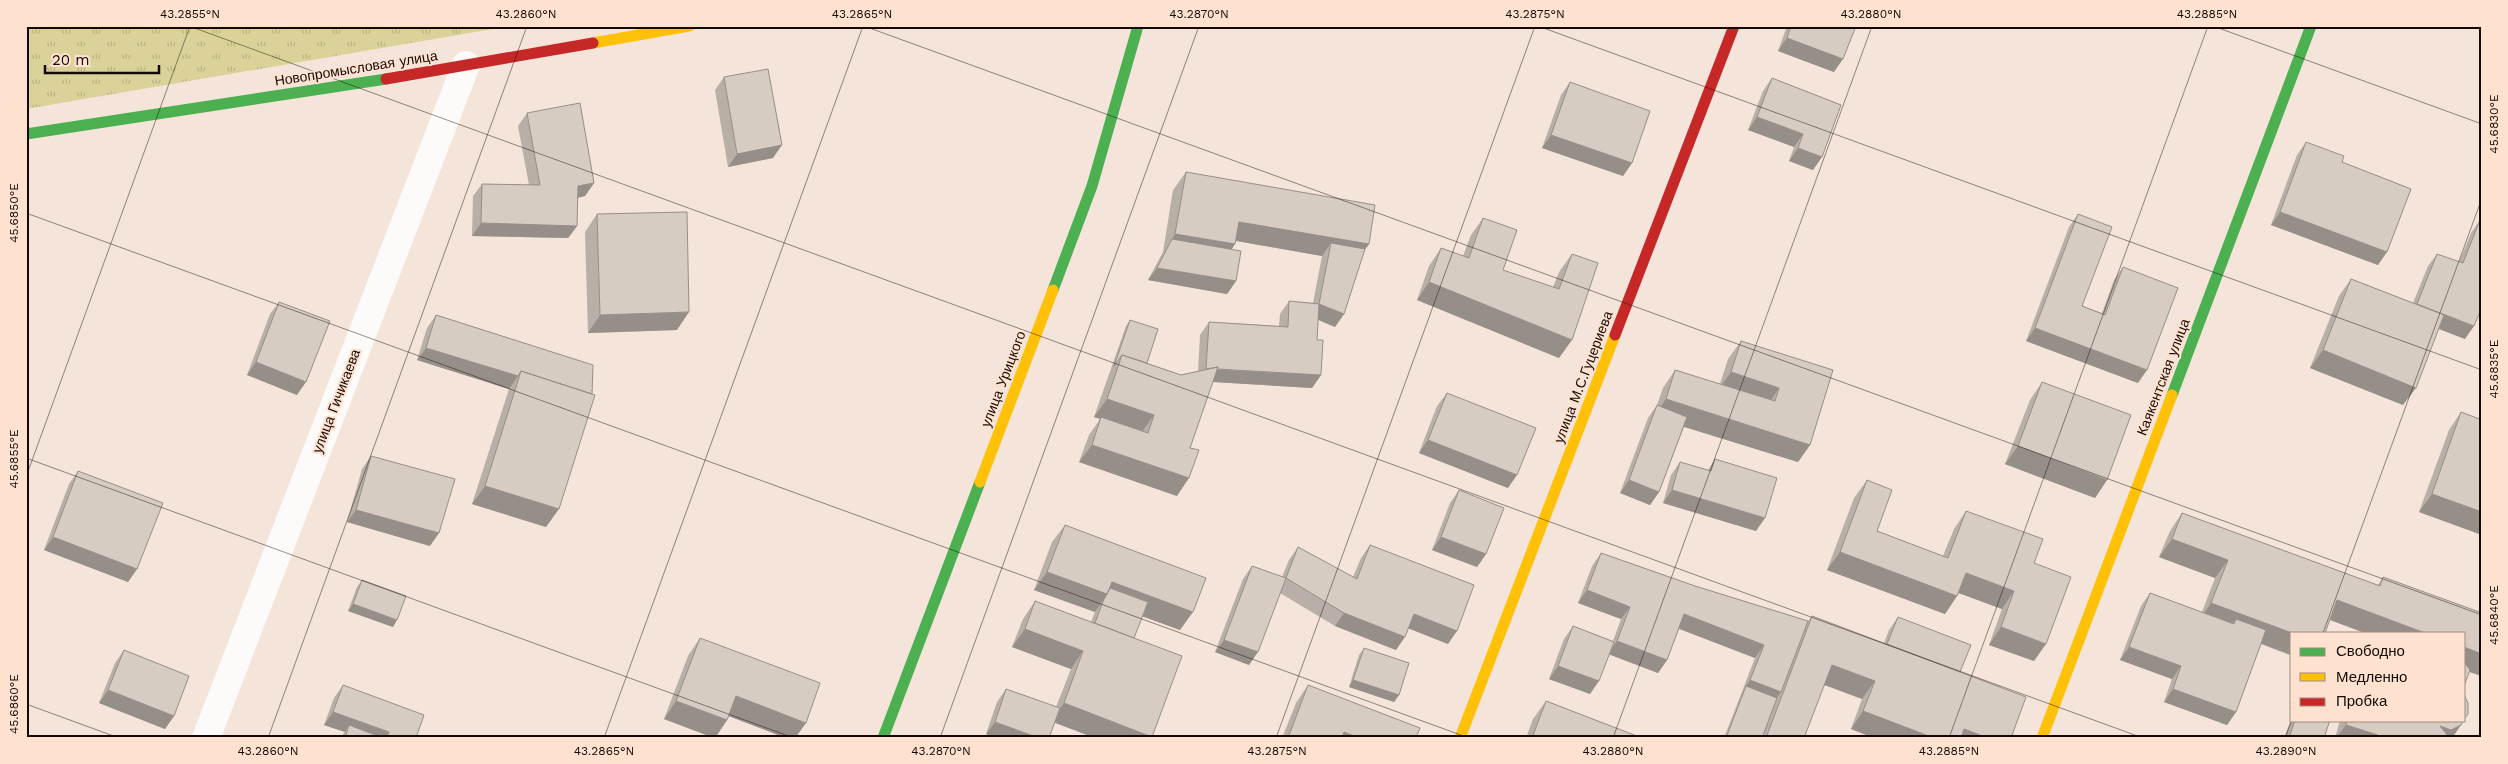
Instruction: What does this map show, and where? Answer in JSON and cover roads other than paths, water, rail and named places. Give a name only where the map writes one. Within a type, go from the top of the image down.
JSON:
[{"type":"street","name":"Новопромысловая улица","points":[[26,134],[466,65],[689,26]]},
{"type":"street","name":"улица Урицкого","points":[[883,738],[1092,186],[1138,26]]},
{"type":"street","name":"улица М.С.Гуцериева","points":[[1460,738],[1734,26]]},
{"type":"street","name":"Каякентская улица","points":[[2042,738],[2311,26]]},
{"type":"street","name":"улица Гичикаева","points":[[206,738],[466,65]]}]
